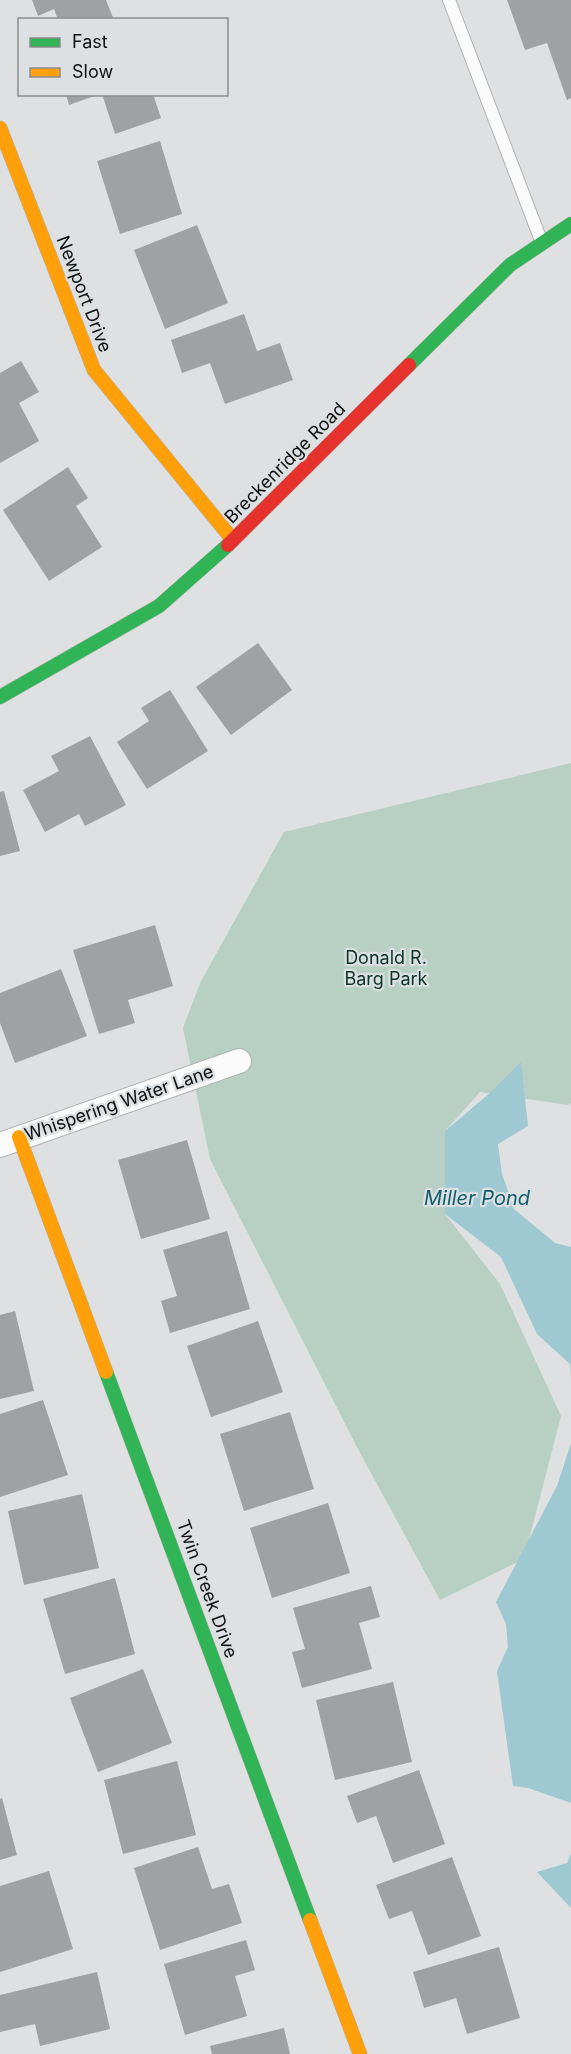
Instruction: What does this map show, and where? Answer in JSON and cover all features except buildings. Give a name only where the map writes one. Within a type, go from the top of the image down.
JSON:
[{"type":"street","name":"Newport Drive","points":[[0,128],[94,370],[233,540]]},
{"type":"street","name":"Breckenridge Road","points":[[0,696],[159,606],[233,540],[510,265],[571,224]]},
{"type":"street","name":"Whispering Water Lane","points":[[10,1141],[239,1061]]},
{"type":"street","name":"Twin Creek Drive","points":[[10,1141],[360,2054]]},
{"type":"lane","points":[[449,0],[542,243]]},
{"type":"green space","name":"Donald R. Barg Park","points":[[571,763],[571,1103],[568,1105],[480,1092],[445,1131],[445,1214],[500,1284],[561,1416],[524,1559],[440,1600],[358,1449],[210,1159],[183,1028],[201,981],[284,832]]},
{"type":"water","name":"Miller Pond","points":[[521,1062],[528,1126],[498,1144],[502,1174],[514,1209],[555,1243],[571,1247],[571,1377],[570,1364],[537,1334],[501,1257],[445,1214],[445,1131],[490,1093]]},
{"type":"water","points":[[571,1443],[571,1803],[528,1788],[513,1786],[497,1671],[508,1647],[506,1624],[496,1602],[557,1486]]},
{"type":"water","points":[[571,1853],[571,1908],[537,1872],[567,1863]]},
{"type":"traffic: fast","points":[[409,365],[510,265],[571,224]]},
{"type":"traffic: fast","points":[[0,697],[159,606],[228,545]]},
{"type":"traffic: fast","points":[[106,1372],[310,1920]]},
{"type":"traffic: slow","points":[[0,128],[94,370],[233,540]]},
{"type":"traffic: slow","points":[[19,1137],[106,1372]]},
{"type":"traffic: slow","points":[[310,1920],[360,2054]]},
{"type":"traffic: jam","points":[[228,545],[409,365]]}]
